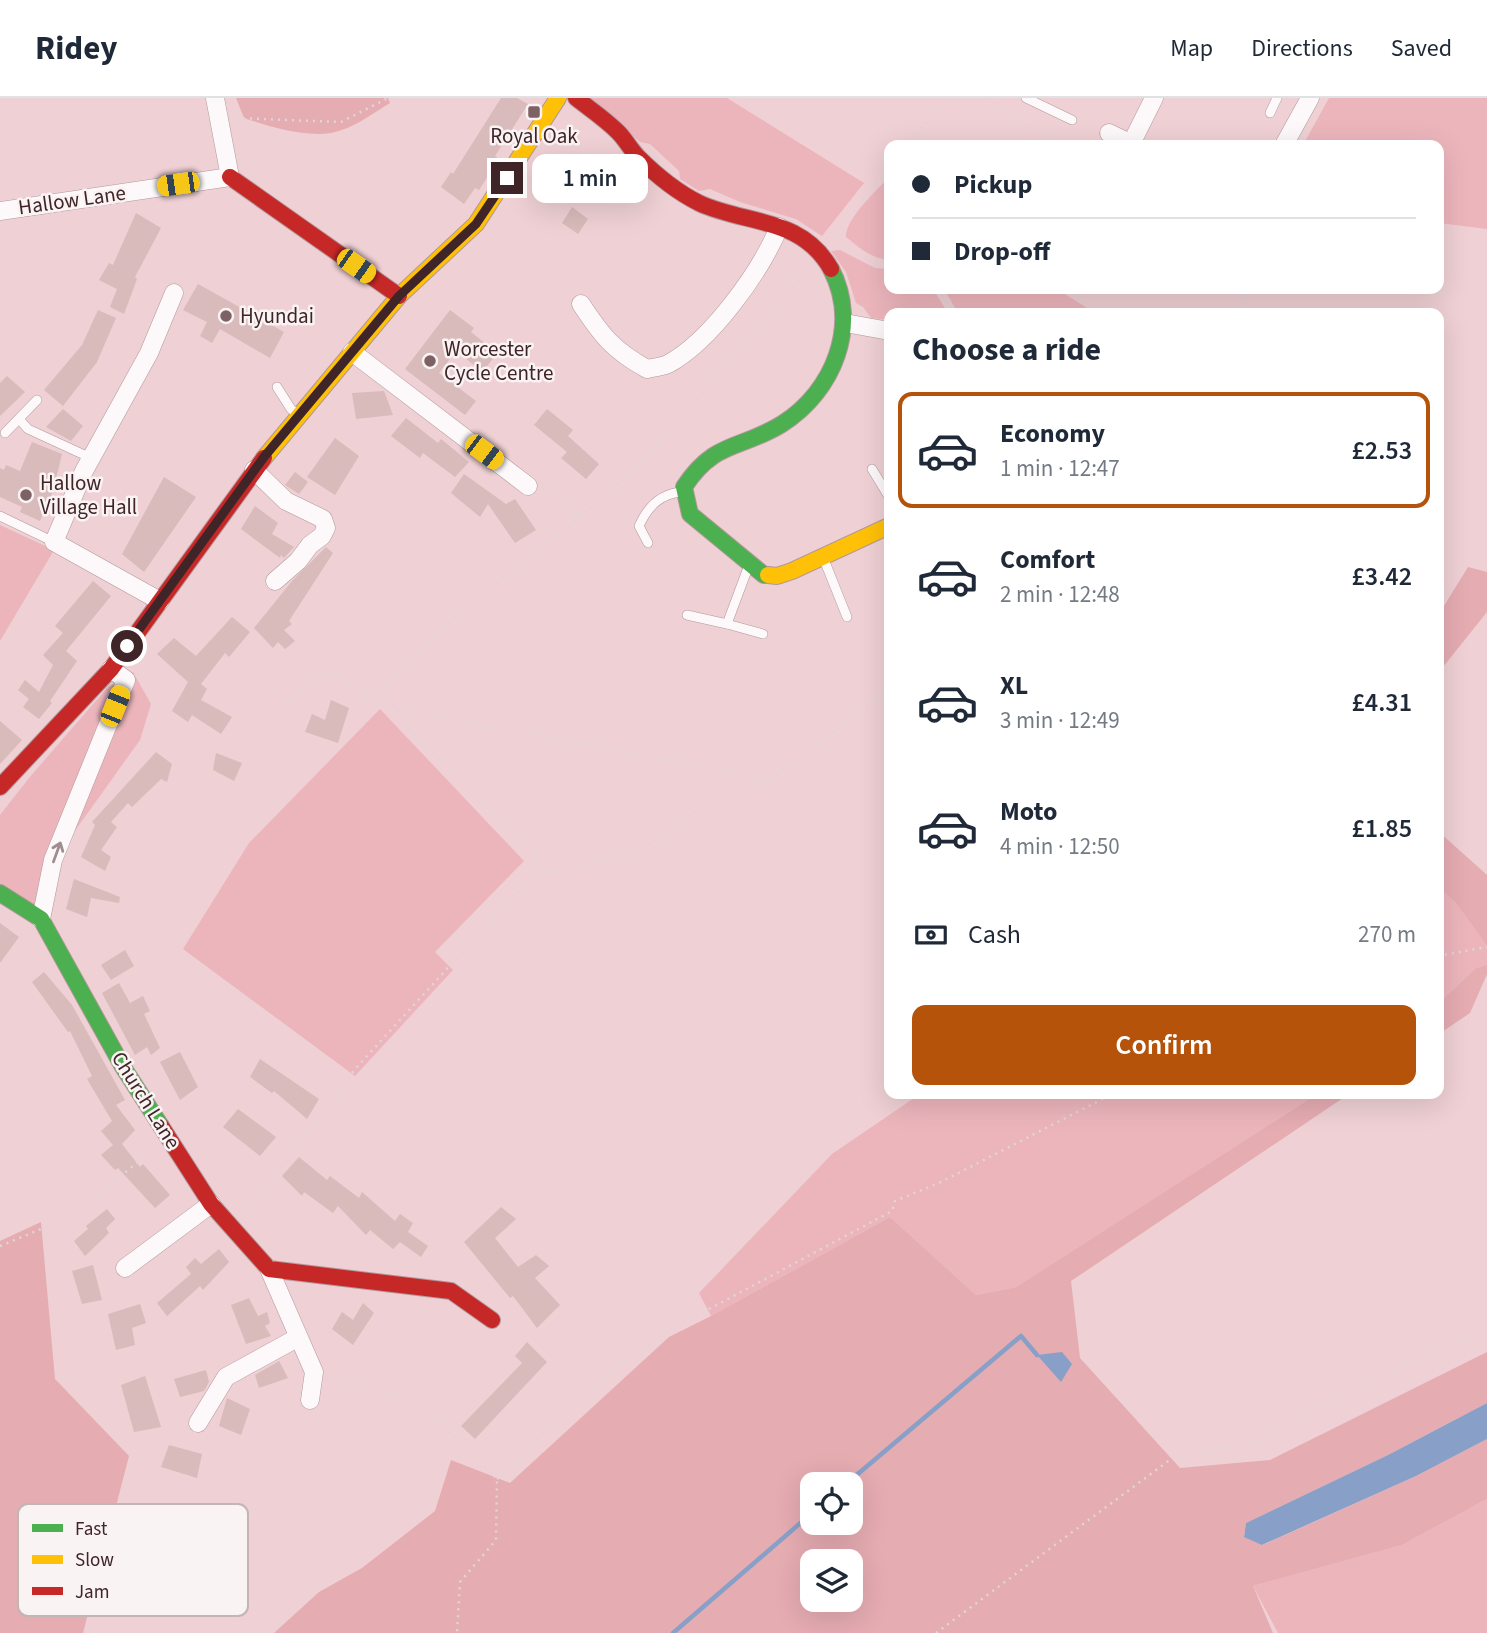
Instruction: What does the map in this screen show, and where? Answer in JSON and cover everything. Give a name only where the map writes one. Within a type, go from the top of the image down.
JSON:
[{"type":"street","points":[[215,98],[230,177],[399,296]]},
{"type":"street","points":[[0,787],[111,669],[254,470],[399,296],[476,224],[558,98]]},
{"type":"street","points":[[576,98],[619,133],[655,173],[694,200],[796,234],[811,244],[836,275],[843,294],[845,323],[833,366],[820,390],[802,409],[778,427],[727,446],[707,457],[692,472],[684,486],[690,514],[764,575],[777,576],[884,528]]},
{"type":"street","points":[[1135,140],[1154,98]]},
{"type":"street","points":[[1287,140],[1310,98]]},
{"type":"street","points":[[1109,133],[1124,140]]},
{"type":"street","name":"Hallow Lane","points":[[0,211],[230,177]]},
{"type":"street","points":[[581,304],[598,330],[622,355],[647,369],[666,365],[687,350],[736,300],[770,249],[779,228]]},
{"type":"street","points":[[160,601],[54,542],[91,458],[149,353],[174,293]]},
{"type":"street","points":[[845,323],[884,330]]},
{"type":"street","points":[[352,352],[528,486]]},
{"type":"street","points":[[254,470],[286,501],[325,522],[322,536],[275,581]]},
{"type":"street","points":[[41,919],[54,860],[126,680],[111,669]]},
{"type":"street","name":"Church Lane","points":[[0,892],[41,919],[123,1067],[211,1204],[269,1269],[314,1372]]},
{"type":"street","points":[[125,1268],[211,1204]]},
{"type":"street","points":[[269,1269],[451,1291],[492,1320]]},
{"type":"street","points":[[198,1423],[226,1377],[297,1338]]},
{"type":"street","points":[[310,1400],[314,1372]]},
{"type":"lane","points":[[1026,98],[1072,120]]},
{"type":"lane","points":[[1270,113],[1277,98]]},
{"type":"lane","points":[[277,387],[291,409],[299,415]]},
{"type":"lane","points":[[5,433],[37,400]]},
{"type":"lane","points":[[19,419],[29,429],[91,458]]},
{"type":"lane","points":[[872,469],[884,489]]},
{"type":"lane","points":[[648,543],[639,526],[652,506],[670,493],[685,492]]},
{"type":"lane","points":[[0,516],[54,542]]},
{"type":"lane","points":[[822,555],[846,617]]},
{"type":"lane","points":[[727,624],[750,563]]},
{"type":"lane","points":[[687,615],[764,634]]},
{"type":"path","points":[[219,119],[341,122],[388,98]]},
{"type":"path","points":[[912,140],[948,98]]},
{"type":"path","points":[[987,98],[1022,126],[1056,140]]},
{"type":"path","points":[[884,175],[828,245],[838,245],[873,263],[884,264]]},
{"type":"path","points":[[275,711],[324,672],[341,674],[367,696],[381,690],[420,649],[498,581],[581,517],[639,466],[820,254]]},
{"type":"path","points":[[528,486],[538,481],[581,517]]},
{"type":"path","points":[[233,1228],[356,1068],[534,874],[538,852],[417,738],[381,690]]},
{"type":"path","points":[[534,874],[642,850],[698,810],[773,779],[884,693]]},
{"type":"path","points":[[396,709],[773,779]]},
{"type":"path","points":[[1444,955],[1487,947]]},
{"type":"path","points":[[497,1479],[531,1449],[575,1403],[636,1353],[670,1330],[892,1210],[895,1201],[942,1182],[1102,1099]]},
{"type":"path","points":[[0,1246],[68,1217],[169,1138]]},
{"type":"path","points":[[936,1633],[1171,1459],[1258,1443],[1316,1407],[1487,1328]]},
{"type":"path","points":[[314,1372],[423,1405],[497,1479],[496,1540],[460,1581],[457,1633]]},
{"type":"shaded area","points":[[236,98],[388,98],[390,103],[347,128],[331,133],[309,134],[244,118]]},
{"type":"shaded area","points":[[590,98],[727,98],[864,183],[822,236],[796,219],[740,202],[710,189],[699,191],[680,179],[679,171],[650,144],[640,142]]},
{"type":"shaded area","points":[[1329,98],[1487,98],[1487,229],[1444,224],[1444,140],[1306,140]]},
{"type":"shaded area","points":[[884,182],[884,259],[871,255],[846,237],[850,223]]},
{"type":"shaded area","points":[[840,250],[875,268],[884,269],[884,294],[936,294],[945,308],[884,308],[884,319],[871,318],[863,307],[856,303],[846,272],[831,251]]},
{"type":"shaded area","points":[[947,294],[1065,294],[1087,308],[955,308]]},
{"type":"shaded area","points":[[0,525],[54,550],[0,641]]},
{"type":"shaded area","points":[[1468,567],[1487,572],[1487,612],[1444,666],[1444,606]]},
{"type":"shaded area","points":[[133,672],[151,704],[140,740],[54,860],[41,919],[0,889],[0,815],[107,688]]},
{"type":"shaded area","points":[[380,709],[524,861],[435,952],[453,970],[355,1076],[183,949],[249,843]]},
{"type":"shaded area","points":[[1444,836],[1487,875],[1487,946],[1455,902],[1444,892]]},
{"type":"shaded area","points":[[1444,892],[1455,902],[1487,946],[1487,965],[1476,968],[1444,998]]},
{"type":"shaded area","points":[[1487,965],[1487,974],[1470,1013],[1444,1031],[1444,998],[1476,968]]},
{"type":"shaded area","points":[[913,1099],[1309,1099],[1016,1287],[976,1295],[890,1217],[711,1316],[699,1293],[832,1154]]},
{"type":"shaded area","points":[[1309,1099],[1342,1099],[1071,1281],[1080,1358],[1180,1468],[1270,1460],[1487,1352],[1487,1403],[1388,1455],[1246,1523],[1244,1536],[1263,1545],[1416,1476],[1487,1439],[1487,1499],[1402,1545],[1253,1586],[1273,1633],[274,1633],[319,1592],[362,1568],[435,1511],[451,1460],[510,1483],[669,1337],[890,1217],[976,1295],[1016,1287]]},
{"type":"shaded area","points":[[41,1222],[55,1379],[129,1456],[117,1504],[18,1504],[18,1616],[87,1616],[83,1633],[0,1633],[0,1241]]},
{"type":"shaded area","points":[[1487,1499],[1487,1633],[1278,1633],[1253,1586],[1402,1545]]},
{"type":"water","points":[[1062,1352],[1072,1364],[1061,1382],[1037,1355]]},
{"type":"water","points":[[1487,1403],[1487,1439],[1416,1476],[1262,1545],[1244,1537],[1246,1523],[1388,1455]]},
{"type":"building","points":[[501,98],[517,98],[528,104],[495,156],[499,159],[479,190],[475,188],[464,204],[441,187],[451,172],[453,174]]},
{"type":"building","points":[[572,207],[588,219],[578,234],[562,223]]},
{"type":"building","points":[[136,213],[161,228],[135,277],[137,279],[124,314],[110,307],[117,289],[99,280],[109,263],[113,265]]},
{"type":"building","name":"Hyundai","points":[[198,284],[284,332],[270,358],[220,329],[212,343],[200,336],[207,322],[183,310]]},
{"type":"building","points":[[98,310],[116,318],[97,362],[63,406],[44,390],[82,345]]},
{"type":"building","name":"Worcester Cycle Centre","points":[[450,310],[474,328],[471,332],[497,353],[483,372],[456,351],[439,373],[476,401],[465,415],[405,369]]},
{"type":"building","points":[[7,376],[25,392],[0,416],[0,383]]},
{"type":"building","points":[[384,391],[393,415],[356,419],[352,393]]},
{"type":"building","points":[[63,409],[83,426],[71,441],[46,427]]},
{"type":"building","points":[[547,409],[573,430],[568,436],[599,464],[586,479],[561,458],[567,452],[534,425]]},
{"type":"building","points":[[406,418],[438,443],[441,439],[469,462],[455,477],[423,453],[420,458],[391,436]]},
{"type":"building","points":[[335,438],[359,456],[335,495],[307,477]]},
{"type":"building","points":[[32,442],[62,454],[53,491],[40,521],[20,512],[22,507],[0,497],[0,468],[4,470],[6,465],[20,471]]},
{"type":"building","points":[[295,472],[308,482],[299,494],[285,485]]},
{"type":"building","points":[[464,474],[506,504],[515,499],[536,530],[515,543],[488,504],[480,517],[451,493]]},
{"type":"building","points":[[164,477],[196,497],[144,572],[122,554]]},
{"type":"building","points":[[255,506],[278,523],[272,534],[294,547],[284,558],[281,555],[280,558],[241,529]]},
{"type":"building","points":[[326,547],[333,553],[289,621],[292,624],[284,630],[295,641],[285,649],[278,642],[273,648],[254,628],[292,581]]},
{"type":"building","points":[[93,581],[111,596],[66,651],[77,661],[50,701],[52,703],[39,719],[23,707],[29,699],[18,690],[25,680],[39,692],[53,665],[43,655],[63,633],[55,626]]},
{"type":"building","points":[[232,617],[250,632],[229,657],[225,653],[201,684],[207,689],[201,700],[232,717],[221,734],[192,715],[188,722],[172,711],[188,682],[157,654],[174,638],[196,656]]},
{"type":"building","points":[[331,700],[349,708],[338,743],[305,732],[312,714],[325,720]]},
{"type":"building","points":[[0,721],[22,740],[0,764]]},
{"type":"building","points":[[156,752],[172,764],[167,782],[161,779],[132,807],[128,803],[111,822],[117,827],[101,850],[111,857],[105,871],[81,857],[95,825],[92,822]]},
{"type":"building","points":[[216,753],[242,763],[234,781],[213,770]]},
{"type":"building","points":[[74,879],[120,897],[119,903],[91,898],[87,917],[66,909]]},
{"type":"building","points":[[0,923],[19,937],[0,963]]},
{"type":"building","points":[[125,950],[134,966],[111,980],[101,965]]},
{"type":"building","points":[[44,972],[72,1005],[125,1100],[116,1105],[135,1130],[122,1144],[140,1167],[143,1164],[170,1195],[155,1208],[118,1168],[115,1170],[101,1155],[113,1145],[101,1131],[112,1121],[87,1079],[92,1076],[70,1031],[68,1032],[32,982]]},
{"type":"building","points":[[119,983],[130,1003],[143,996],[150,1011],[144,1014],[160,1048],[151,1055],[147,1047],[135,1055],[102,993]]},
{"type":"building","points":[[180,1052],[198,1087],[180,1100],[160,1062]]},
{"type":"building","points":[[260,1059],[319,1099],[307,1119],[274,1091],[272,1093],[250,1077]]},
{"type":"building","points":[[238,1109],[276,1137],[260,1156],[223,1127]]},
{"type":"building","points":[[299,1157],[327,1180],[330,1176],[359,1198],[362,1192],[395,1221],[400,1214],[413,1223],[408,1232],[428,1246],[421,1257],[400,1242],[393,1249],[370,1230],[366,1235],[338,1206],[333,1213],[304,1192],[302,1196],[282,1176]]},
{"type":"building","points":[[501,1207],[516,1219],[495,1238],[518,1267],[536,1255],[549,1266],[535,1278],[560,1305],[537,1328],[513,1296],[510,1298],[464,1242]]},
{"type":"building","points":[[107,1209],[115,1219],[106,1228],[109,1233],[85,1256],[74,1241],[88,1229],[86,1226]]},
{"type":"building","points":[[219,1249],[229,1262],[203,1290],[200,1286],[167,1316],[157,1303],[191,1274],[186,1267],[195,1258],[201,1264]]},
{"type":"building","points":[[93,1265],[102,1300],[82,1304],[72,1271]]},
{"type":"building","points":[[249,1298],[258,1316],[267,1312],[270,1323],[265,1326],[271,1336],[246,1344],[231,1305]]},
{"type":"building","points":[[363,1303],[374,1313],[353,1345],[332,1329],[342,1312],[353,1320]]},
{"type":"building","points":[[140,1304],[146,1323],[132,1328],[135,1345],[116,1350],[108,1314]]},
{"type":"building","points":[[527,1342],[547,1362],[475,1439],[461,1426],[522,1363],[515,1356]]},
{"type":"building","points":[[279,1361],[288,1378],[259,1388],[255,1375]]},
{"type":"building","points":[[206,1370],[209,1382],[204,1391],[180,1397],[174,1379]]},
{"type":"building","points":[[145,1376],[161,1427],[134,1432],[121,1385]]},
{"type":"building","points":[[227,1398],[250,1409],[241,1435],[219,1426]]},
{"type":"building","points":[[169,1445],[202,1454],[197,1478],[161,1467]]},
{"type":"waterway","points":[[860,1472],[1021,1336],[1037,1355]]},
{"type":"waterway","points":[[673,1633],[800,1523]]},
{"type":"traffic: fast","points":[[768,575],[764,575],[690,514],[684,487],[706,461],[782,424],[816,394],[837,355],[842,334],[843,312],[831,269]]},
{"type":"traffic: fast","points":[[0,893],[41,919],[123,1067],[161,1126]]},
{"type":"traffic: slow","points":[[264,458],[399,296],[476,224],[558,98]]},
{"type":"traffic: slow","points":[[768,575],[777,576],[792,571],[884,528]]},
{"type":"traffic: jam","points":[[576,98],[613,127],[635,154],[683,194],[717,210],[771,224],[804,239],[819,252],[831,269]]},
{"type":"traffic: jam","points":[[230,177],[399,296]]},
{"type":"traffic: jam","points":[[0,787],[111,669],[264,458]]},
{"type":"traffic: jam","points":[[161,1126],[211,1204],[269,1269],[451,1291],[492,1320]]},
{"type":"place","name":"Royal Oak","points":[[534,112]]},
{"type":"place","name":"Hyundai","points":[[226,316]]},
{"type":"place","name":"Worcester Cycle Centre","points":[[430,361]]},
{"type":"place","name":"Hallow Village Hall","points":[[26,495]]},
{"type":"route","points":[[127,646],[264,457],[399,296],[476,224],[507,178]]}]
